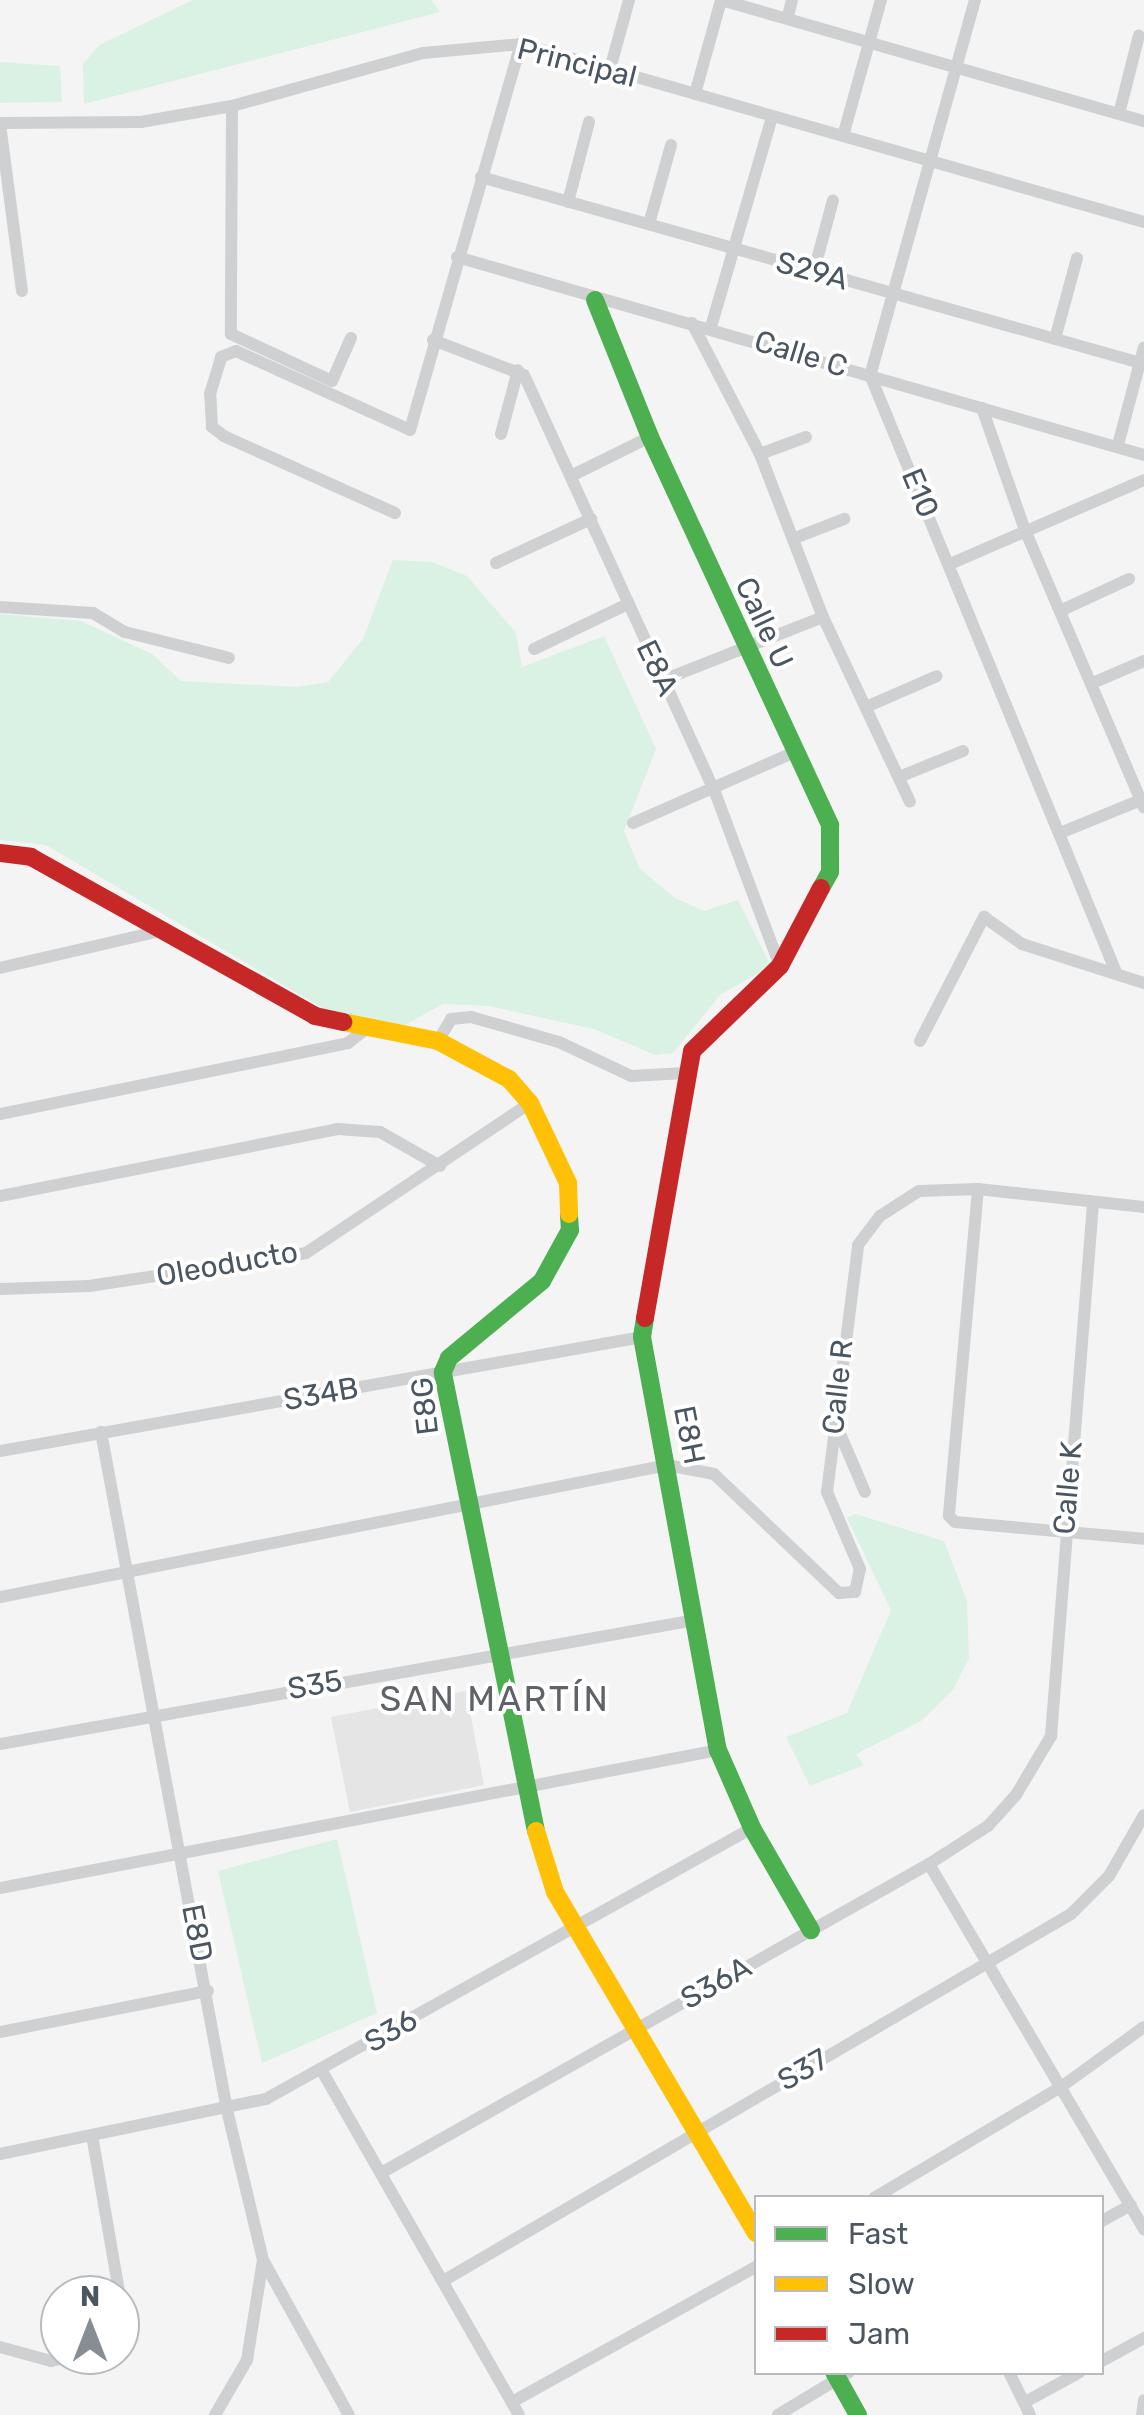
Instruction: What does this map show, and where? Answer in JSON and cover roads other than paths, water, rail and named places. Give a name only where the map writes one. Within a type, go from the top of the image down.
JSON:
[{"type":"street","points":[[610,69],[628,0]]},
{"type":"street","points":[[695,94],[720,0],[788,16],[1144,121]]},
{"type":"street","points":[[788,16],[792,0]]},
{"type":"street","points":[[843,136],[880,0]]},
{"type":"street","points":[[870,375],[896,295],[975,0]]},
{"type":"street","points":[[1119,114],[1139,35]]},
{"type":"street","points":[[395,512],[224,436],[212,427],[210,394],[222,358],[236,352],[410,430],[521,44]]},
{"type":"street","name":"Principal","points":[[0,123],[141,122],[232,106],[422,54],[521,44],[1144,222]]},
{"type":"street","points":[[232,106],[231,334],[332,380],[351,338]]},
{"type":"street","points":[[711,328],[772,117]]},
{"type":"street","points":[[568,202],[589,122]]},
{"type":"street","points":[[0,123],[22,291]]},
{"type":"street","points":[[649,224],[671,145]]},
{"type":"street","name":"S29A","points":[[480,177],[1142,363]]},
{"type":"street","points":[[814,271],[833,200]]},
{"type":"street","name":"Calle C","points":[[457,257],[595,300],[711,328],[1118,445],[1143,458]]},
{"type":"street","points":[[1055,339],[1077,258]]},
{"type":"street","name":"Calle U","points":[[595,300],[650,437],[744,649],[830,825],[830,872],[780,966]]},
{"type":"street","points":[[692,323],[760,454],[823,617],[910,802]]},
{"type":"street","points":[[433,340],[521,372],[501,434]]},
{"type":"street","points":[[1118,445],[1144,347]]},
{"type":"street","name":"E8A","points":[[521,372],[573,475],[626,605],[713,787],[780,966]]},
{"type":"street","name":"E10","points":[[870,375],[1116,972]]},
{"type":"street","points":[[982,408],[1026,530],[1095,682],[1141,796],[1060,834]]},
{"type":"street","points":[[573,475],[650,437]]},
{"type":"street","points":[[760,454],[806,437]]},
{"type":"street","points":[[950,564],[1144,480]]},
{"type":"street","points":[[795,538],[844,518]]},
{"type":"street","points":[[496,562],[591,520]]},
{"type":"street","points":[[1062,610],[1129,579]]},
{"type":"street","points":[[534,649],[626,605]]},
{"type":"street","points":[[0,607],[93,613],[125,632],[229,658]]},
{"type":"street","points":[[662,680],[823,617]]},
{"type":"street","points":[[1095,682],[1144,661]]},
{"type":"street","points":[[866,707],[938,676]]},
{"type":"street","points":[[899,777],[963,750]]},
{"type":"street","points":[[633,823],[795,752]]},
{"type":"street","name":"E8G","points":[[0,853],[30,857],[167,929],[297,1008],[366,1028],[438,1041],[509,1078],[530,1103],[568,1184],[570,1230],[542,1281],[448,1358],[443,1372],[522,1785],[540,1856],[575,1925],[700,2128],[754,2230]]},
{"type":"street","points":[[920,1040],[984,917],[1022,944],[1081,967],[1116,972],[1144,983]]},
{"type":"street","points":[[0,968],[167,929]]},
{"type":"street","name":"E8H","points":[[780,966],[705,1032],[685,1073],[642,1336],[667,1465],[690,1621],[718,1750],[752,1828],[811,1930]]},
{"type":"street","points":[[438,1041],[451,1019],[471,1017],[559,1042],[631,1076],[685,1073]]},
{"type":"street","points":[[0,1114],[348,1043],[366,1028]]},
{"type":"street","name":"Oleoducto","points":[[0,1289],[90,1286],[306,1253],[530,1103]]},
{"type":"street","points":[[0,1196],[336,1129],[380,1132],[440,1166]]},
{"type":"street","points":[[978,1189],[949,1516],[955,1522],[1144,1539]]},
{"type":"street","name":"Calle R","points":[[667,1465],[714,1474],[847,1594],[862,1579],[828,1492],[834,1422],[858,1245],[880,1216],[919,1192],[978,1189],[1144,1207]]},
{"type":"street","name":"Calle K","points":[[1032,1770],[1051,1736],[1064,1532],[1093,1202]]},
{"type":"street","name":"S34B","points":[[0,1451],[642,1336]]},
{"type":"street","points":[[834,1422],[864,1492]]},
{"type":"street","name":"E8D","points":[[101,1432],[208,1991],[227,2110],[263,2260],[349,2415]]},
{"type":"street","points":[[0,1597],[469,1508],[667,1465]]},
{"type":"street","name":"S35","points":[[0,1744],[497,1652],[690,1621]]},
{"type":"street","points":[[0,1888],[718,1750]]},
{"type":"street","name":"S36A","points":[[381,2173],[929,1864],[988,1826],[1032,1770]]},
{"type":"street","name":"S37","points":[[442,2281],[1071,1914],[1109,1876],[1138,1832],[1144,1814]]},
{"type":"street","name":"S36","points":[[0,2154],[227,2110],[322,2071],[752,1828]]},
{"type":"street","points":[[929,1864],[1144,2229]]},
{"type":"street","points":[[0,2032],[208,1991]]},
{"type":"street","points":[[879,2195],[1061,2087],[1144,2027]]},
{"type":"street","points":[[322,2071],[516,2409],[754,2268]]},
{"type":"street","points":[[92,2135],[116,2275]]},
{"type":"street","points":[[1104,2221],[1131,2205]]},
{"type":"street","points":[[215,2415],[247,2360],[263,2260]]},
{"type":"street","points":[[1104,2360],[1144,2338]]},
{"type":"street","points":[[0,2348],[40,2358]]},
{"type":"street","points":[[778,2415],[840,2375],[858,2415]]},
{"type":"street","points":[[1011,2375],[1028,2408],[1076,2375]]},
{"type":"street","points":[[1142,2415],[1144,2400]]},
{"type":"district","name":"SAN MARTÍN","points":[[495,1699]]}]
